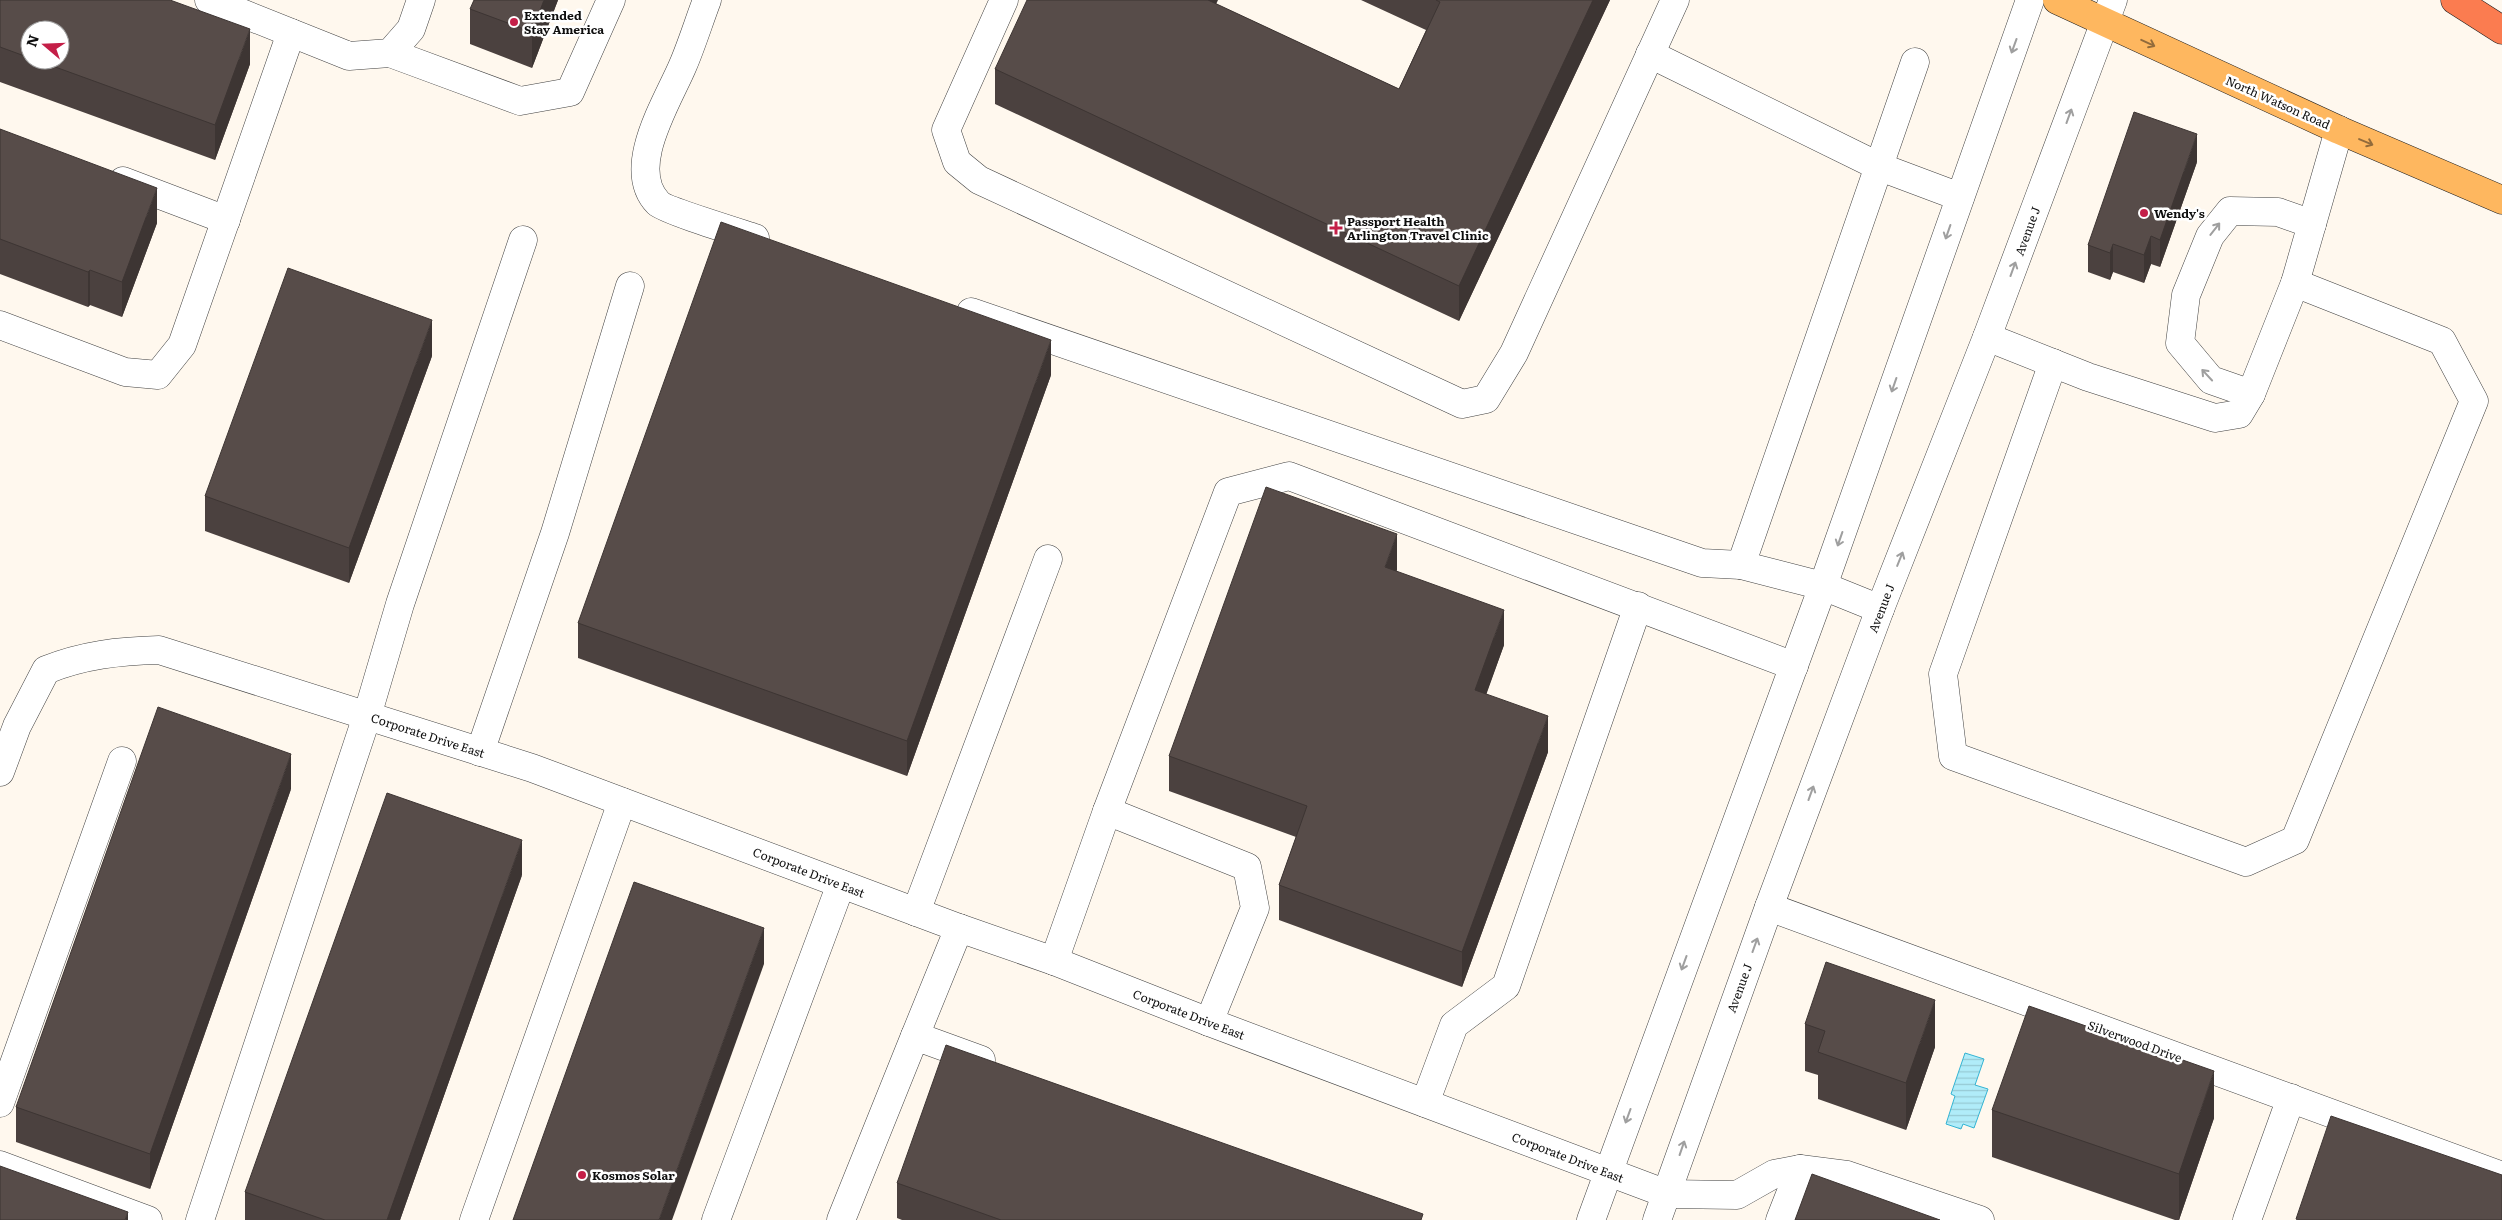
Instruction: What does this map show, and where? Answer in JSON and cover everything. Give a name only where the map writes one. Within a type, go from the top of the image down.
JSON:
[{"type":"highway","points":[[2455,0],[2502,23]]},
{"type":"highway","points":[[2455,0],[2502,30]]},
{"type":"main road","name":"North Watson Road","points":[[2057,0],[2108,11],[2340,130],[2502,200]]},
{"type":"street","points":[[209,0],[349,56],[390,53],[520,102],[570,92],[611,0]]},
{"type":"street","points":[[390,53],[410,29],[421,0]]},
{"type":"street","points":[[707,0],[684,63],[650,140],[646,168],[647,189],[659,205],[781,247]]},
{"type":"street","points":[[1004,0],[946,130],[957,162],[979,180],[1462,404],[1486,399],[1514,353],[1676,0]]},
{"type":"street","points":[[1591,1220],[1823,586],[2030,0]]},
{"type":"street","name":"Avenue J","points":[[1658,1220],[1769,907],[1880,609],[1988,338],[2108,11]]},
{"type":"street","points":[[0,325],[125,372],[158,374],[182,346],[291,33]]},
{"type":"street","points":[[1650,54],[1880,168],[1960,197]]},
{"type":"street","points":[[1741,565],[1880,168],[1915,62]]},
{"type":"street","points":[[1988,338],[2053,363],[2215,418],[2239,414],[2250,394],[2295,283],[2340,130]]},
{"type":"street","points":[[100,172],[226,220]]},
{"type":"street","points":[[2250,394],[2211,380],[2180,343],[2186,295],[2210,236],[2230,210],[2278,212],[2312,224]]},
{"type":"street","points":[[200,1220],[367,716],[400,604],[523,240]]},
{"type":"street","points":[[2053,363],[1943,674],[1953,756],[2246,862],[2295,840],[2474,401],[2442,340],[2295,283]]},
{"type":"street","points":[[480,752],[556,533],[630,286]]},
{"type":"street","points":[[950,305],[1702,563],[1741,565],[1823,586],[1880,609]]},
{"type":"street","points":[[1054,961],[1107,811],[1228,492],[1289,476],[1794,666]]},
{"type":"street","points":[[916,912],[1048,559]]},
{"type":"street","points":[[1425,1103],[1454,1025],[1506,986],[1638,606]]},
{"type":"street","name":"Corporate Drive East","points":[[0,772],[5,742],[46,670],[73,659],[117,651],[159,650],[532,768],[959,928],[1054,961],[1209,1022],[1666,1194]]},
{"type":"street","points":[[0,1103],[122,761]]},
{"type":"street","points":[[474,1220],[622,802]]},
{"type":"street","points":[[1107,811],[1247,867],[1255,908],[1209,1022]]},
{"type":"street","points":[[716,1220],[840,884]]},
{"type":"street","name":"Silverwood Drive","points":[[1769,907],[2502,1176]]},
{"type":"street","points":[[841,1220],[959,928]]},
{"type":"street","points":[[915,1036],[1008,1070]]},
{"type":"street","points":[[2247,1220],[2291,1098]]},
{"type":"street","points":[[0,1165],[148,1220]]},
{"type":"street","points":[[1666,1194],[1736,1195],[1774,1174],[1800,1169],[1847,1175],[1980,1220]]},
{"type":"street","points":[[1780,1220],[1800,1169]]},
{"type":"water","points":[[1965,1053],[1984,1059],[1975,1085],[1988,1089],[1974,1128],[1963,1124],[1961,1129],[1946,1124],[1955,1096],[1951,1094]]},
{"type":"building","points":[[0,0],[170,0],[250,29],[215,125],[64,70],[70,70],[70,20],[20,20],[20,54],[0,47]]},
{"type":"building","points":[[474,0],[544,0],[532,32],[470,9]]},
{"type":"building","points":[[1027,0],[1208,0],[1399,89],[1440,2],[1436,0],[1593,0],[1459,286],[995,69]]},
{"type":"building","name":"Wendy's","points":[[2134,112],[2197,134],[2160,240],[2151,236],[2144,255],[2113,244],[2110,253],[2088,245]]},
{"type":"building","points":[[0,129],[157,188],[122,282],[90,270],[88,272],[0,239]]},
{"type":"building","points":[[721,222],[1051,340],[907,741],[578,623]]},
{"type":"building","points":[[288,268],[432,320],[349,548],[205,496]]},
{"type":"building","points":[[1266,487],[1397,534],[1385,567],[1504,610],[1475,690],[1548,716],[1462,952],[1279,885],[1307,806],[1169,756]]},
{"type":"building","points":[[158,707],[291,754],[150,1154],[16,1107]]},
{"type":"building","points":[[387,793],[522,840],[387,1220],[325,1220],[245,1192]]},
{"type":"building","points":[[634,882],[764,928],[659,1220],[513,1220]]},
{"type":"building","points":[[1826,962],[1935,1000],[1906,1083],[1818,1052],[1825,1031],[1805,1024]]},
{"type":"building","points":[[2029,1006],[2214,1071],[2179,1174],[1992,1110]]},
{"type":"building","points":[[946,1045],[1423,1214],[1421,1220],[1001,1220],[897,1183]]},
{"type":"building","points":[[2331,1116],[2502,1175],[2502,1220],[2296,1219]]},
{"type":"building","points":[[0,1166],[128,1212],[125,1220],[0,1220]]},
{"type":"building","points":[[1812,1174],[1940,1220],[1795,1220]]},
{"type":"place","name":"Extended Stay America","points":[[514,22]]},
{"type":"place","name":"Wendy's","points":[[2144,213]]},
{"type":"place","name":"Passport Health Arlington Travel Clinic","points":[[1336,228]]},
{"type":"place","name":"Kosmos Solar","points":[[582,1175]]}]
